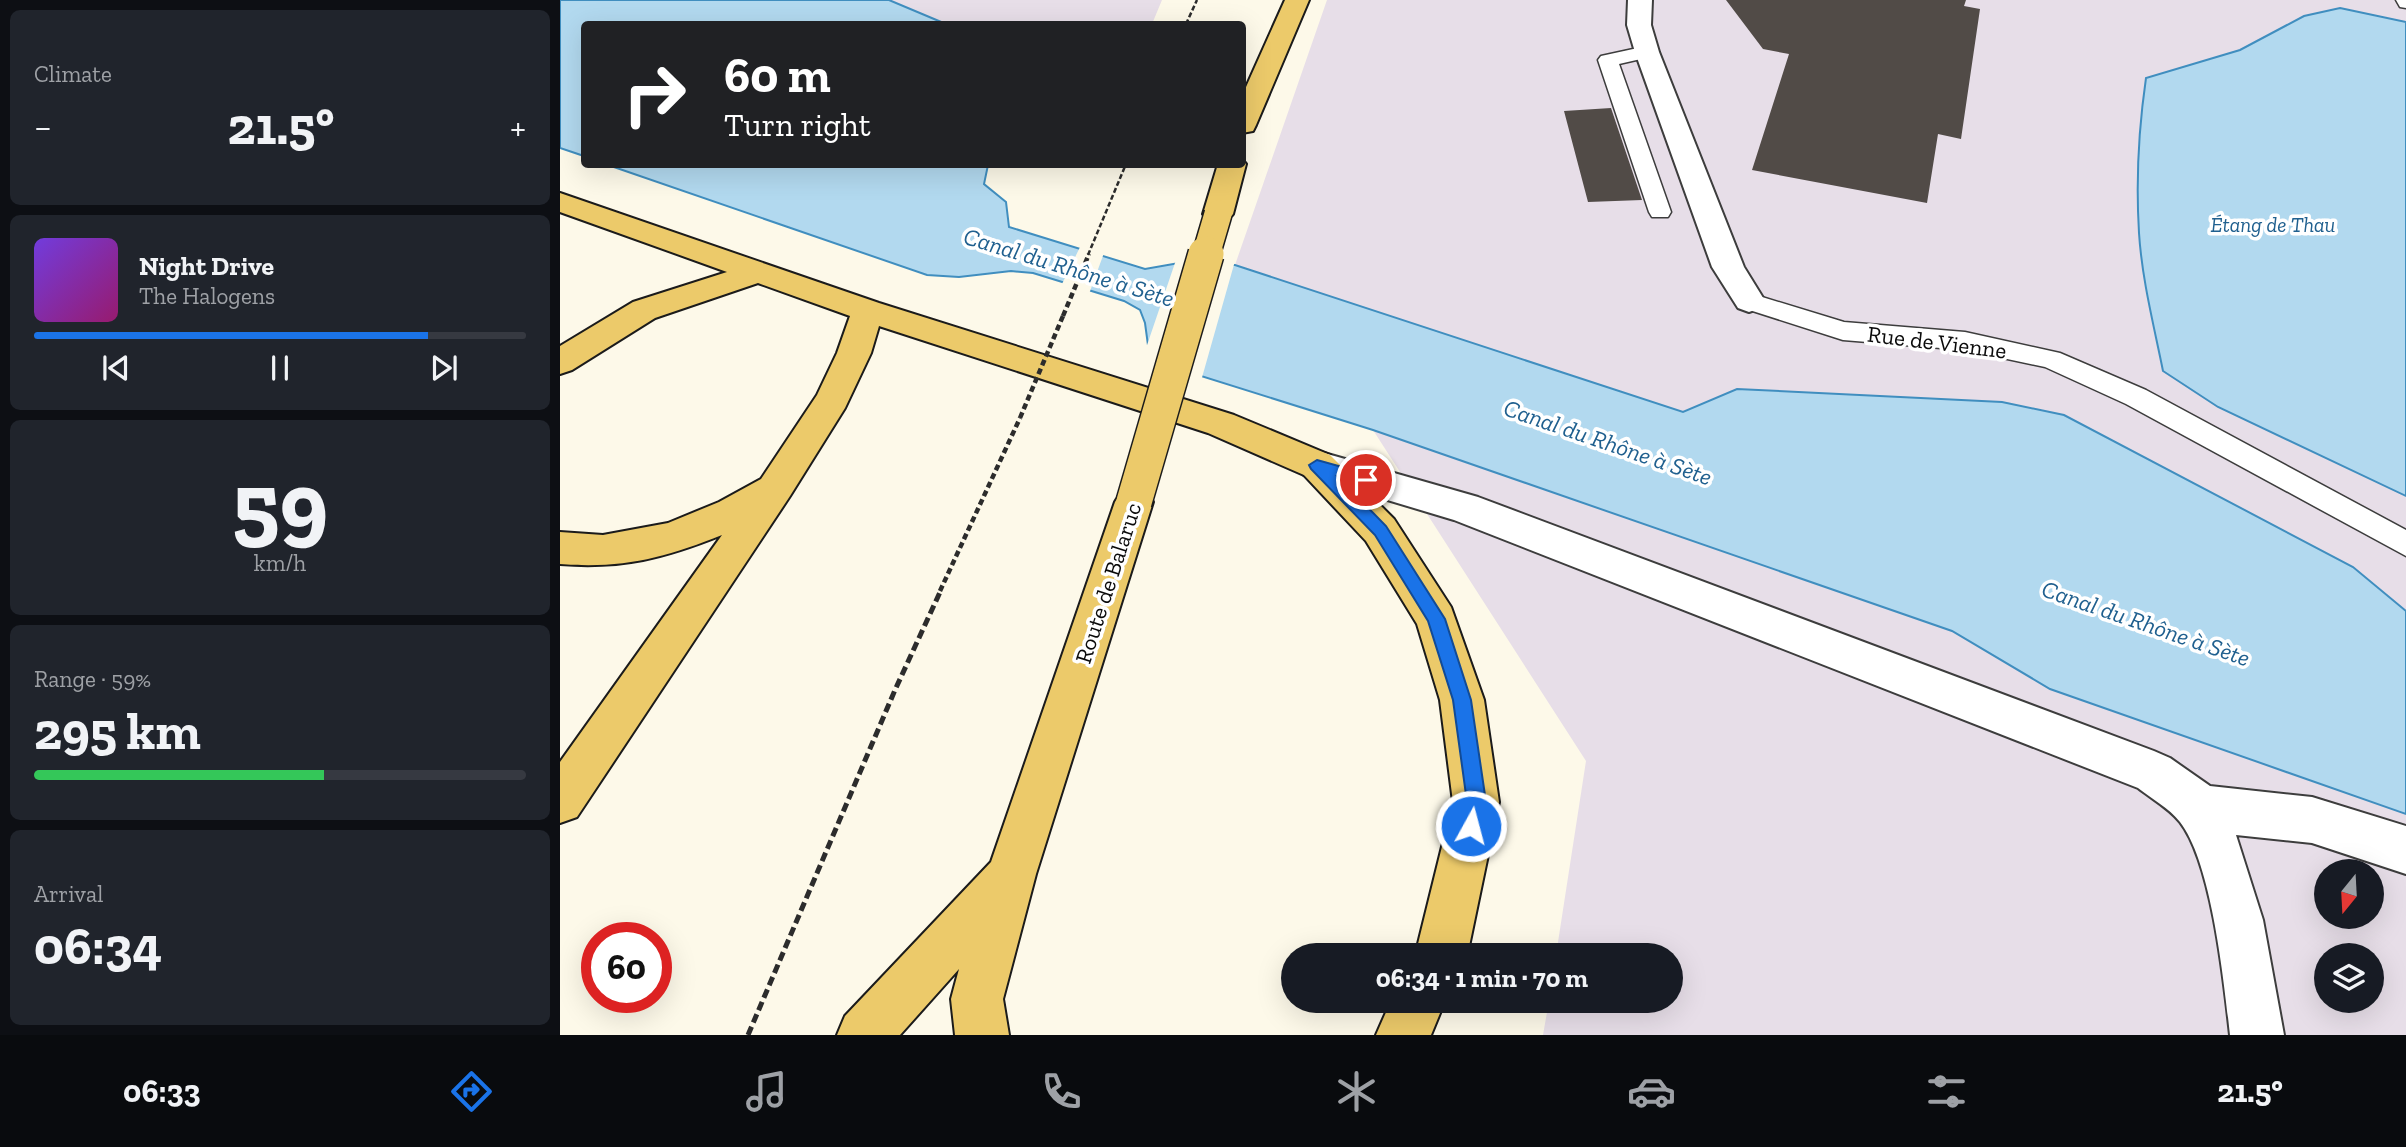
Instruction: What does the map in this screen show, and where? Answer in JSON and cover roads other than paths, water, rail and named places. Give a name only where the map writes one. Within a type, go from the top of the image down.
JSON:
[{"type":"main road","points":[[1246,114],[1275,0]]},
{"type":"main road","points":[[1246,119],[1297,0]]},
{"type":"main road","name":"Route de Balaruc","points":[[980,1017],[1012,874],[1134,502],[1231,168]]},
{"type":"main road","points":[[560,201],[868,311],[1221,424],[1317,465],[1380,530],[1436,619],[1462,700],[1476,802],[1444,943]]},
{"type":"main road","points":[[560,362],[644,310],[759,272]]},
{"type":"main road","points":[[560,801],[834,399],[868,311]]},
{"type":"main road","points":[[560,548],[603,551],[664,540],[745,507],[777,486]]},
{"type":"main road","points":[[864,1035],[1012,874]]},
{"type":"main road","points":[[1403,1035],[1413,1013]]},
{"type":"street","name":"Rue de Vienne","points":[[1640,0],[1639,25],[1647,52],[1728,267],[1749,301]]},
{"type":"street","points":[[1317,465],[1464,508],[2154,773],[2199,808],[2226,871],[2253,1002],[2257,1035]]},
{"type":"street","points":[[2199,808],[2312,820],[2406,850]]},
{"type":"lane","points":[[1647,52],[1608,60],[1660,212]]},
{"type":"lane","name":"Rue de Vienne","points":[[1749,301],[1843,331],[1965,341],[2051,359],[2136,397],[2406,544]]},
{"type":"water","points":[[560,0],[889,0],[939,21],[581,21],[581,155],[560,148]]},
{"type":"water","name":"Étang de Thau","points":[[2340,8],[2406,22],[2406,496],[2218,407],[2163,371],[2143,268],[2139,233],[2138,175],[2146,78],[2240,50],[2304,16]]},
{"type":"water","name":"Canal du Rhône à Sète","points":[[617,168],[987,168],[984,184],[1006,202],[1009,227],[1145,269],[1179,263],[1235,265],[1683,412],[1737,389],[2002,402],[2064,415],[2353,567],[2406,611],[2406,814],[2050,689],[1952,631],[1373,430],[1150,360],[1145,323],[1140,310],[1124,301],[1033,273],[1011,271],[959,277],[927,275]]}]
